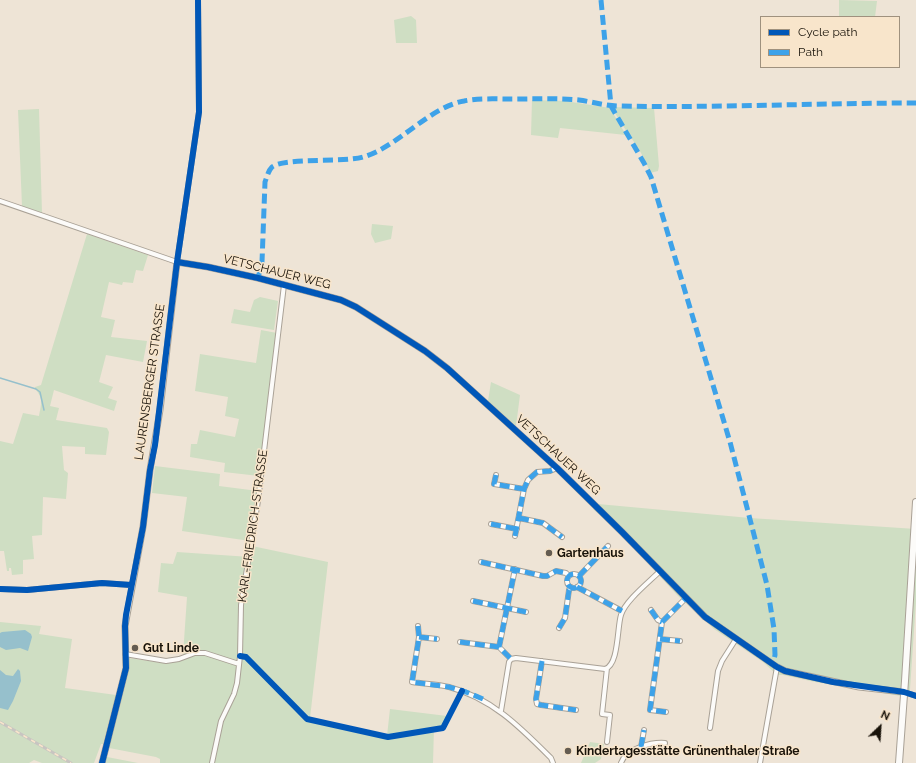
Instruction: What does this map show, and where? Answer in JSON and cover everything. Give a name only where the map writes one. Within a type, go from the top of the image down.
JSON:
[{"type":"main road","points":[[898,763],[916,502]]},
{"type":"street","name":"LAURENSBERGER STRASSE","points":[[102,763],[126,668],[125,626],[131,585],[143,527],[160,410],[177,262],[199,112],[198,0]]},
{"type":"street","name":"VETSCHAUER WEG","points":[[0,201],[177,262],[208,267],[284,285],[346,302],[425,351],[447,368],[557,468],[705,617],[736,640],[785,671],[834,682],[904,692]]},
{"type":"street","name":"KARL-FRIEDRICH-STRASSE","points":[[212,763],[221,721],[234,694],[237,682],[241,605],[258,501],[284,285]]},
{"type":"street","points":[[515,536],[524,490],[528,480],[537,472],[550,471],[557,468]]},
{"type":"street","points":[[496,475],[494,484],[524,490]]},
{"type":"street","points":[[519,518],[543,523],[562,536]]},
{"type":"street","points":[[491,524],[517,529]]},
{"type":"street","points":[[579,576],[608,546]]},
{"type":"street","points":[[481,562],[543,576],[547,576],[556,571],[566,573],[569,576]]},
{"type":"street","points":[[499,647],[515,569]]},
{"type":"street","points":[[607,742],[610,715],[602,714],[608,668],[613,661],[620,616],[624,606],[660,571]]},
{"type":"street","points":[[569,576],[574,574],[579,576]]},
{"type":"street","points":[[569,576],[568,582],[571,586]]},
{"type":"street","points":[[577,586],[581,582],[579,576]]},
{"type":"street","points":[[0,589],[27,590],[102,583],[131,585]]},
{"type":"street","points":[[571,586],[577,586],[622,611]]},
{"type":"street","points":[[559,628],[566,618],[569,590],[571,586]]},
{"type":"street","points":[[666,712],[650,710],[662,622],[686,598]]},
{"type":"street","points":[[473,600],[526,612]]},
{"type":"street","points":[[651,610],[658,620],[662,622]]},
{"type":"street","points":[[418,626],[419,637],[412,682],[441,685],[466,692],[483,699],[518,725],[551,758],[553,763]]},
{"type":"street","points":[[419,637],[437,639]]},
{"type":"street","points":[[660,639],[680,641]]},
{"type":"street","points":[[710,728],[718,671],[722,661],[736,640]]},
{"type":"street","points":[[460,642],[499,647],[511,659]]},
{"type":"street","points":[[125,654],[166,661],[179,660],[195,653],[205,652],[239,664]]},
{"type":"street","points":[[511,659],[516,658],[608,668]]},
{"type":"street","points":[[501,711],[509,662],[511,659]]},
{"type":"street","points":[[542,661],[536,699],[537,704],[576,710]]},
{"type":"street","points":[[760,763],[777,667]]},
{"type":"street","points":[[904,692],[916,696]]},
{"type":"street","points":[[641,747],[644,730]]},
{"type":"street","points":[[621,763],[628,753],[641,747],[654,742],[665,743]]},
{"type":"green space","points":[[839,0],[877,1],[875,16],[839,16]]},
{"type":"green space","points":[[411,16],[416,20],[417,43],[396,43],[394,20]]},
{"type":"green space","points":[[532,100],[565,101],[610,108],[626,135],[560,128],[558,138],[531,135]]},
{"type":"green space","points":[[612,107],[654,108],[659,166],[658,171],[650,173],[643,156]]},
{"type":"green space","points":[[39,109],[42,213],[22,206],[18,110]]},
{"type":"green space","points":[[372,224],[393,226],[391,239],[375,243],[371,234]]},
{"type":"green space","points":[[87,234],[148,255],[143,271],[136,270],[133,283],[123,282],[122,285],[109,282],[101,317],[115,320],[111,337],[147,341],[143,362],[106,355],[99,382],[113,387],[108,398],[117,401],[114,411],[54,390],[50,406],[59,408],[56,420],[107,428],[109,432],[106,455],[85,454],[85,447],[62,446],[64,470],[68,473],[66,499],[43,497],[42,535],[32,536],[34,559],[23,560],[23,574],[12,575],[11,568],[7,571],[4,551],[0,551],[0,441],[13,444],[23,413],[39,416],[41,399],[35,387],[41,385]]},
{"type":"green space","points":[[260,297],[278,301],[274,330],[231,323],[234,309],[250,312],[254,300]]},
{"type":"green space","points":[[261,330],[277,333],[259,476],[224,472],[225,463],[190,457],[191,444],[197,444],[200,430],[235,437],[239,419],[225,416],[228,397],[195,391],[200,354],[256,363]]},
{"type":"green space","points":[[491,382],[520,395],[516,426],[488,401]]},
{"type":"green space","points":[[155,466],[220,474],[219,486],[258,491],[250,541],[182,531],[187,497],[152,493]]},
{"type":"green space","points":[[598,504],[750,518],[916,529],[916,601],[910,689],[907,697],[777,675],[763,662],[714,629],[677,595],[620,533],[593,509]]},
{"type":"green space","points":[[252,546],[328,562],[310,718],[387,736],[390,709],[447,716],[443,727],[434,728],[433,763],[160,763],[160,759],[156,757],[109,748],[128,674],[129,658],[162,663],[179,661],[183,655],[187,597],[158,592],[161,563],[173,564],[177,552],[250,557]]},
{"type":"green space","points":[[0,622],[41,626],[39,634],[72,639],[65,688],[116,695],[103,744],[101,744],[94,763],[42,763],[34,760],[29,763],[0,763]]},
{"type":"green space","points":[[590,742],[604,744],[601,759],[595,763],[581,763]]},
{"type":"green space","points":[[107,757],[138,763],[105,763]]},
{"type":"water","points":[[25,630],[31,634],[32,637],[28,651],[20,648],[6,650],[0,647],[0,633]]},
{"type":"water","points":[[18,669],[20,671],[21,681],[13,701],[8,710],[0,708],[0,670],[6,675],[13,676]]},
{"type":"waterway","points":[[0,378],[36,389],[40,392],[44,410]]},
{"type":"railway","points":[[0,722],[71,763]]},
{"type":"marked path","points":[[601,0],[611,106],[651,177],[730,442],[767,585],[774,629],[775,655],[773,664]]},
{"type":"marked path","points":[[258,278],[262,262],[265,182],[272,167],[289,162],[342,160],[363,157],[389,145],[438,111],[464,101],[476,99],[562,99],[579,100],[615,106],[916,103]]},
{"type":"marked path","points":[[515,536],[524,489],[528,480],[537,472],[550,471],[557,468]]},
{"type":"marked path","points":[[496,475],[494,484],[524,489]]},
{"type":"marked path","points":[[519,518],[543,523],[562,537]]},
{"type":"marked path","points":[[491,524],[517,529]]},
{"type":"marked path","points":[[579,576],[608,546]]},
{"type":"marked path","points":[[481,562],[543,576],[547,576],[556,571],[566,573],[569,576]]},
{"type":"marked path","points":[[499,647],[515,569]]},
{"type":"marked path","points":[[574,574],[579,576],[581,581],[579,586],[574,588],[569,586],[567,581],[569,576],[574,574]]},
{"type":"marked path","points":[[559,628],[565,618],[569,590],[571,587]]},
{"type":"marked path","points":[[577,587],[622,611]]},
{"type":"marked path","points":[[666,712],[650,710],[662,622],[686,598]]},
{"type":"marked path","points":[[473,601],[526,612]]},
{"type":"marked path","points":[[651,610],[658,620],[662,622]]},
{"type":"marked path","points":[[418,626],[419,637],[412,682],[449,687],[483,699]]},
{"type":"marked path","points":[[419,637],[437,639]]},
{"type":"marked path","points":[[660,639],[680,641]]},
{"type":"marked path","points":[[460,642],[499,647],[511,659]]},
{"type":"marked path","points":[[542,661],[536,699],[537,704],[576,710]]},
{"type":"marked path","points":[[641,747],[644,730]]},
{"type":"cycle path","points":[[102,763],[126,668],[126,615],[143,527],[150,470],[155,445],[177,262],[199,112],[198,0]]},
{"type":"cycle path","points":[[177,262],[258,278],[341,300],[356,307],[425,351],[447,368],[557,468],[705,617],[785,671],[833,682],[904,692],[916,696]]},
{"type":"cycle path","points":[[0,589],[27,590],[102,583],[131,585]]},
{"type":"cycle path","points":[[240,656],[246,657],[307,719],[388,737],[443,728],[462,691]]},
{"type":"place","name":"Gartenhaus","points":[[549,553]]},
{"type":"place","name":"Gut Linde","points":[[135,648]]},
{"type":"place","name":"Kindertagesstätte Grünenthaler Straße","points":[[568,751]]}]
